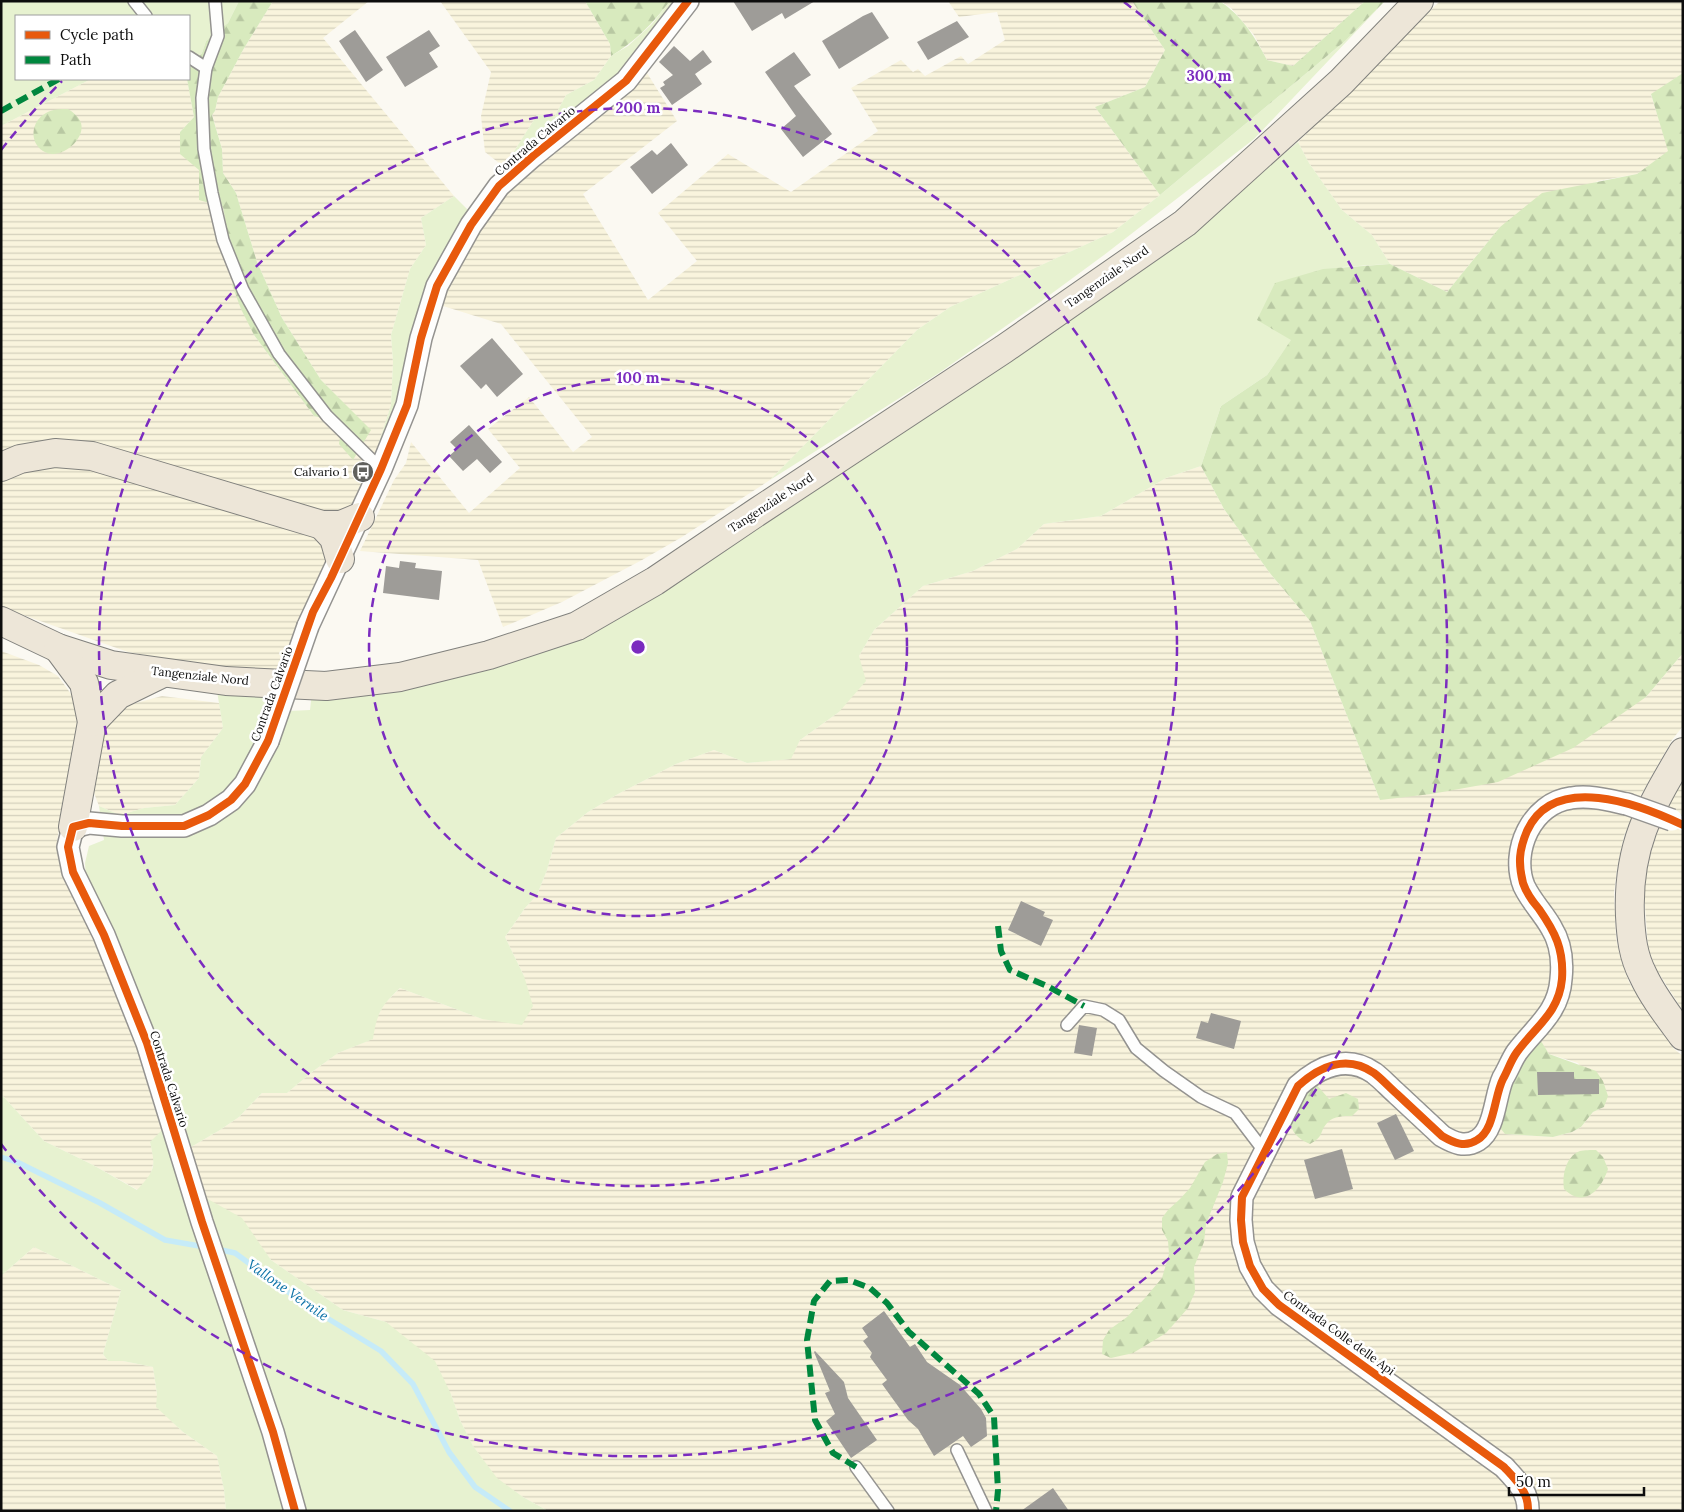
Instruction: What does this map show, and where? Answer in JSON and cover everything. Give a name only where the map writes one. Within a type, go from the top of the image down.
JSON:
[{"type":"main road","name":"Tangenziale Nord","points":[[1,621],[58,648],[111,665],[226,680],[326,686],[400,677],[490,655],[577,626],[655,581],[1004,349],[1185,223],[1342,82],[1419,1]]},
{"type":"main road","points":[[1,467],[20,459],[56,453],[92,456],[322,525],[341,524],[360,516]]},
{"type":"main road","points":[[322,525],[334,538],[340,559]]},
{"type":"main road","points":[[58,648],[84,683],[92,722],[73,827]]},
{"type":"main road","points":[[92,722],[118,694],[163,673]]},
{"type":"main road","points":[[1683,752],[1654,801],[1638,840],[1629,893],[1631,936],[1634,952],[1643,976],[1662,1008],[1683,1036]]},
{"type":"street","name":"Contrada Calvario","points":[[295,1511],[273,1432],[202,1222],[147,1044],[104,935],[73,872],[68,847],[73,827],[90,823],[122,826],[184,826],[209,814],[231,800],[245,784],[268,741],[308,626],[360,516],[407,405],[422,338],[437,286],[471,224],[499,186],[626,81],[688,1]]},
{"type":"street","name":"Contrada Colle delle Api","points":[[1528,1511],[1528,1504],[1522,1488],[1504,1467],[1279,1305],[1264,1289],[1250,1266],[1243,1242],[1242,1198],[1298,1086],[1310,1075],[1324,1067],[1342,1063],[1359,1065],[1374,1074],[1442,1136],[1453,1142],[1464,1145],[1477,1140],[1485,1134],[1501,1082],[1516,1053],[1551,1012],[1558,996],[1562,979],[1558,942],[1551,927],[1524,885],[1520,865],[1521,846],[1531,822],[1552,804],[1569,798],[1590,797],[1627,804],[1677,823]]},
{"type":"lane","points":[[134,1],[145,15]]},
{"type":"lane","points":[[215,1],[218,36],[206,68],[202,98],[204,149],[223,240],[243,290],[280,354],[327,416],[381,469]]},
{"type":"lane","points":[[190,58],[206,68]]},
{"type":"lane","points":[[1067,1026],[1084,1006],[1102,1010],[1119,1020],[1136,1048],[1164,1071],[1201,1097],[1235,1113],[1264,1151]]},
{"type":"lane","points":[[957,1450],[986,1511]]},
{"type":"lane","points":[[856,1467],[888,1511]]},
{"type":"shaded area","points":[[273,1],[369,1],[323,38],[454,196],[421,218],[426,245],[410,269],[391,335],[393,362],[391,405],[370,471],[358,500],[342,511],[327,515],[145,463],[1,459],[1,126],[89,80],[187,80],[194,117],[180,132],[199,170],[223,207],[229,242],[254,335],[314,416],[370,430],[321,380],[282,318],[257,262],[236,193],[223,173],[222,149],[212,114],[215,111],[218,97],[243,50]]},
{"type":"shaded area","points":[[440,1],[585,1],[610,44],[611,56],[594,80],[566,95],[555,116],[537,115],[504,167],[485,152],[481,116],[491,72]]},
{"type":"shaded area","points":[[948,1],[1132,1],[1165,50],[1145,87],[1095,107],[1160,195],[1113,232],[950,307],[917,330],[770,480],[682,537],[562,602],[503,627],[478,560],[360,551],[394,480],[406,463],[411,442],[469,513],[520,468],[488,429],[529,397],[573,452],[592,437],[501,324],[443,306],[451,278],[505,186],[647,73],[677,121],[583,194],[648,300],[697,261],[658,213],[728,154],[791,192],[878,131],[851,88],[901,60],[913,72],[918,69],[925,76],[961,56],[968,64],[1005,40],[997,12],[959,17]]},
{"type":"shaded area","points":[[1220,1],[1365,1],[1293,66],[1267,60],[1254,35],[1231,8]]},
{"type":"shaded area","points":[[1440,1],[1683,1],[1683,73],[1651,95],[1669,151],[1637,174],[1598,181],[1500,227],[1447,292],[1390,264],[1372,235],[1342,210],[1309,163],[1298,142]]},
{"type":"shaded area","points":[[76,463],[303,529],[314,538],[322,547],[330,565],[285,670],[229,669],[128,652],[9,610],[1,605],[1,480],[34,467]]},
{"type":"shaded area","points":[[1201,466],[1224,509],[1269,572],[1310,621],[1380,800],[1646,697],[1683,653],[1683,726],[1672,740],[1641,795],[1624,836],[1614,893],[1616,938],[1629,982],[1650,1016],[1674,1049],[1683,1056],[1683,1507],[1678,1511],[548,1511],[497,1479],[473,1446],[460,1420],[451,1394],[386,1322],[343,1310],[271,1260],[262,1248],[188,1188],[150,1142],[154,1159],[151,1174],[138,1190],[44,1141],[1,1094],[1,651],[39,665],[58,676],[71,694],[82,716],[80,739],[65,793],[57,841],[66,881],[105,957],[165,1127],[183,1119],[185,1136],[191,1147],[239,1117],[262,1093],[287,1093],[338,1053],[372,1039],[376,1019],[385,1003],[400,988],[482,1019],[524,976],[505,937],[525,908],[537,895],[547,870],[556,838],[588,812],[676,764],[714,750],[747,763],[790,759],[800,740],[839,712],[859,656],[874,630],[923,586],[973,571],[1017,549],[1044,524],[1101,516],[1166,478]],"holes":[[[1541,1042],[1549,1054],[1578,1063],[1604,1107],[1593,1112],[1581,1127],[1572,1132],[1553,1137],[1505,1134]]]},
{"type":"shaded area","points":[[162,696],[219,703],[223,728],[201,757],[199,778],[175,805],[144,808],[120,815],[99,806],[94,793],[90,770],[103,732],[113,717],[132,704]]},
{"type":"shaded area","points":[[1683,781],[1683,1011],[1656,969],[1648,948],[1644,893],[1653,844],[1667,808]]},
{"type":"shaded area","points":[[34,1247],[121,1290],[103,1354],[108,1361],[123,1361],[153,1367],[157,1407],[183,1432],[217,1456],[226,1511],[1,1511],[1,1276]]},
{"type":"green space","points":[[1,1],[239,1],[228,23],[206,41],[202,53],[190,68],[190,15],[15,15],[15,80],[89,80],[1,126]]},
{"type":"green space","points":[[239,1],[273,1],[243,50],[218,97],[215,111],[212,115],[222,149],[223,173],[236,193],[257,262],[282,318],[321,380],[371,430],[353,460],[339,444],[342,423],[314,416],[254,335],[232,285],[240,274],[229,242],[223,207],[199,200],[199,170],[180,154],[180,132],[194,117],[187,80],[190,80],[190,68],[202,53],[206,41],[228,23]]},
{"type":"green space","points":[[585,1],[670,1],[643,32],[611,56],[610,44]]},
{"type":"green space","points":[[670,1],[682,1],[598,96],[504,167],[537,115],[555,116],[566,95],[594,80],[611,56],[628,46],[652,24]]},
{"type":"green space","points":[[1132,1],[1220,1],[1235,13],[1247,28],[1267,60],[1293,66],[1365,1],[1385,1],[1345,41],[1160,195],[1095,107],[1145,87],[1165,50]]},
{"type":"green space","points":[[1385,1],[1254,139],[1036,305],[939,373],[770,480],[917,330],[950,307],[1113,232],[1345,41]]},
{"type":"green space","points":[[1683,73],[1683,653],[1646,697],[1573,748],[1498,782],[1431,794],[1380,800],[1310,621],[1269,572],[1224,509],[1201,466],[1221,406],[1267,375],[1291,340],[1257,320],[1275,283],[1323,269],[1390,264],[1447,292],[1500,227],[1542,193],[1637,174],[1668,151],[1651,94]]},
{"type":"green space","points":[[68,109],[76,115],[81,123],[79,136],[70,147],[56,154],[49,154],[43,151],[38,147],[34,137],[37,121],[48,112]]},
{"type":"green space","points":[[1298,142],[1309,163],[1342,210],[1372,235],[1390,264],[1342,267],[1267,375],[1221,406],[1201,466],[1166,478],[1101,516],[1044,524],[1017,549],[973,571],[923,586],[874,630],[859,656],[866,681],[839,712],[800,740],[791,759],[747,763],[714,750],[676,764],[618,794],[588,812],[556,838],[547,870],[537,895],[525,908],[505,937],[524,976],[533,1006],[522,1025],[482,1019],[400,988],[381,1010],[373,1039],[338,1053],[287,1093],[262,1093],[239,1117],[191,1147],[185,1136],[183,1119],[86,882],[85,863],[89,846],[104,840],[99,806],[120,815],[144,808],[175,805],[199,778],[201,757],[223,728],[217,691],[266,692],[267,712],[310,710],[312,692],[475,668],[558,647],[711,554],[1189,233]]},
{"type":"green space","points":[[454,196],[472,214],[404,397],[370,471],[391,405],[393,362],[391,335],[410,269],[426,245],[421,218]]},
{"type":"green space","points":[[1541,1041],[1549,1054],[1596,1071],[1603,1081],[1608,1096],[1604,1107],[1593,1112],[1581,1127],[1572,1132],[1553,1137],[1505,1134],[1497,1124],[1509,1089],[1524,1060]]},
{"type":"green space","points":[[1316,1084],[1329,1099],[1346,1093],[1358,1099],[1359,1109],[1352,1116],[1330,1120],[1325,1125],[1320,1136],[1310,1144],[1296,1134],[1291,1124],[1298,1094]]},
{"type":"green space","points":[[1,1094],[44,1141],[93,1165],[137,1190],[151,1173],[153,1158],[150,1142],[164,1128],[188,1188],[242,1218],[271,1260],[343,1310],[386,1322],[435,1361],[473,1446],[497,1478],[523,1497],[548,1511],[226,1511],[217,1456],[183,1432],[156,1407],[157,1394],[153,1367],[123,1361],[108,1361],[103,1354],[121,1290],[34,1247],[1,1276]]},
{"type":"green space","points":[[1596,1150],[1603,1157],[1608,1169],[1605,1177],[1591,1194],[1585,1197],[1571,1195],[1564,1189],[1564,1173],[1568,1162],[1580,1151]]},
{"type":"green space","points":[[1227,1152],[1228,1163],[1223,1182],[1206,1224],[1204,1242],[1194,1267],[1195,1292],[1188,1308],[1166,1333],[1133,1353],[1111,1358],[1102,1354],[1103,1340],[1109,1330],[1127,1317],[1162,1278],[1169,1254],[1168,1241],[1162,1230],[1162,1218],[1190,1188],[1205,1162],[1217,1154]]},
{"type":"building","points":[[733,1],[815,1],[785,19],[782,13],[752,31]]},
{"type":"building","points":[[872,12],[889,38],[839,69],[822,41]]},
{"type":"building","points":[[957,21],[969,37],[928,60],[917,42]]},
{"type":"building","points":[[355,30],[383,70],[366,82],[339,41]]},
{"type":"building","points":[[429,30],[440,46],[429,53],[438,67],[405,87],[386,57]]},
{"type":"building","points":[[674,46],[690,61],[703,50],[712,62],[695,74],[702,84],[672,105],[660,88],[665,85],[663,82],[673,75],[659,62]]},
{"type":"building","points":[[794,52],[811,75],[794,86],[832,134],[803,157],[781,129],[796,116],[765,72]]},
{"type":"building","points":[[671,143],[688,165],[652,194],[630,167],[652,150],[657,155]]},
{"type":"building","points":[[492,338],[523,374],[497,397],[486,384],[481,389],[460,366]]},
{"type":"building","points":[[469,425],[502,462],[490,473],[477,459],[463,471],[449,456],[457,449],[450,442]]},
{"type":"building","points":[[400,561],[416,563],[415,568],[442,571],[439,600],[383,593],[386,566],[399,568]]},
{"type":"building","points":[[1021,901],[1045,912],[1043,916],[1053,920],[1041,946],[1008,930]]},
{"type":"building","points":[[1211,1013],[1241,1021],[1234,1049],[1196,1038],[1201,1021],[1208,1023]]},
{"type":"building","points":[[1079,1025],[1097,1028],[1092,1056],[1074,1053]]},
{"type":"building","points":[[1537,1072],[1574,1072],[1574,1079],[1599,1079],[1599,1094],[1538,1095]]},
{"type":"building","points":[[1396,1114],[1414,1151],[1395,1160],[1377,1123]]},
{"type":"building","points":[[1342,1149],[1353,1189],[1315,1199],[1304,1160]]},
{"type":"building","points":[[884,1311],[910,1347],[915,1344],[927,1362],[960,1385],[981,1409],[986,1418],[987,1436],[971,1447],[963,1436],[934,1456],[918,1429],[908,1420],[882,1384],[887,1380],[870,1357],[872,1353],[863,1341],[868,1337],[862,1328]]},
{"type":"building","points":[[815,1351],[844,1382],[848,1398],[877,1440],[851,1458],[826,1421],[835,1414],[825,1393],[830,1391]]},
{"type":"building","points":[[1053,1488],[1069,1511],[1021,1511]]},
{"type":"waterway","name":"Vallone Vernile","points":[[1,1157],[17,1162],[100,1203],[165,1240],[205,1247]]},
{"type":"waterway","name":"Vallone Vernile","points":[[217,1249],[235,1253],[309,1307],[381,1351],[413,1384],[449,1452],[475,1487],[510,1511]]},
{"type":"marked path","points":[[1,111],[57,80]]},
{"type":"marked path","points":[[998,926],[1001,951],[1010,970],[1049,987],[1084,1006]]},
{"type":"marked path","points":[[856,1467],[833,1453],[815,1420],[807,1340],[814,1301],[830,1281],[849,1280],[870,1288],[887,1303],[909,1332],[979,1394],[994,1417],[998,1490],[996,1511]]},
{"type":"cycle path","points":[[295,1511],[273,1432],[202,1222],[147,1043],[104,935],[73,872],[68,847],[73,827],[89,823],[122,826],[184,826],[209,815],[231,800],[245,784],[268,741],[313,612],[331,578],[381,469],[407,405],[421,338],[437,286],[471,225],[499,186],[626,81],[688,1]]},
{"type":"cycle path","points":[[1528,1511],[1524,1492],[1504,1467],[1279,1305],[1263,1289],[1250,1266],[1243,1242],[1241,1220],[1242,1197],[1298,1086],[1315,1073],[1334,1065],[1354,1064],[1374,1073],[1442,1136],[1451,1141],[1468,1144],[1483,1135],[1491,1121],[1500,1086],[1511,1062],[1551,1010],[1560,991],[1562,979],[1562,959],[1554,933],[1523,883],[1520,857],[1527,831],[1540,813],[1557,802],[1577,798],[1599,798],[1621,802],[1683,825]]},
{"type":"place","name":"Calvario 1","points":[[363,472]]}]
